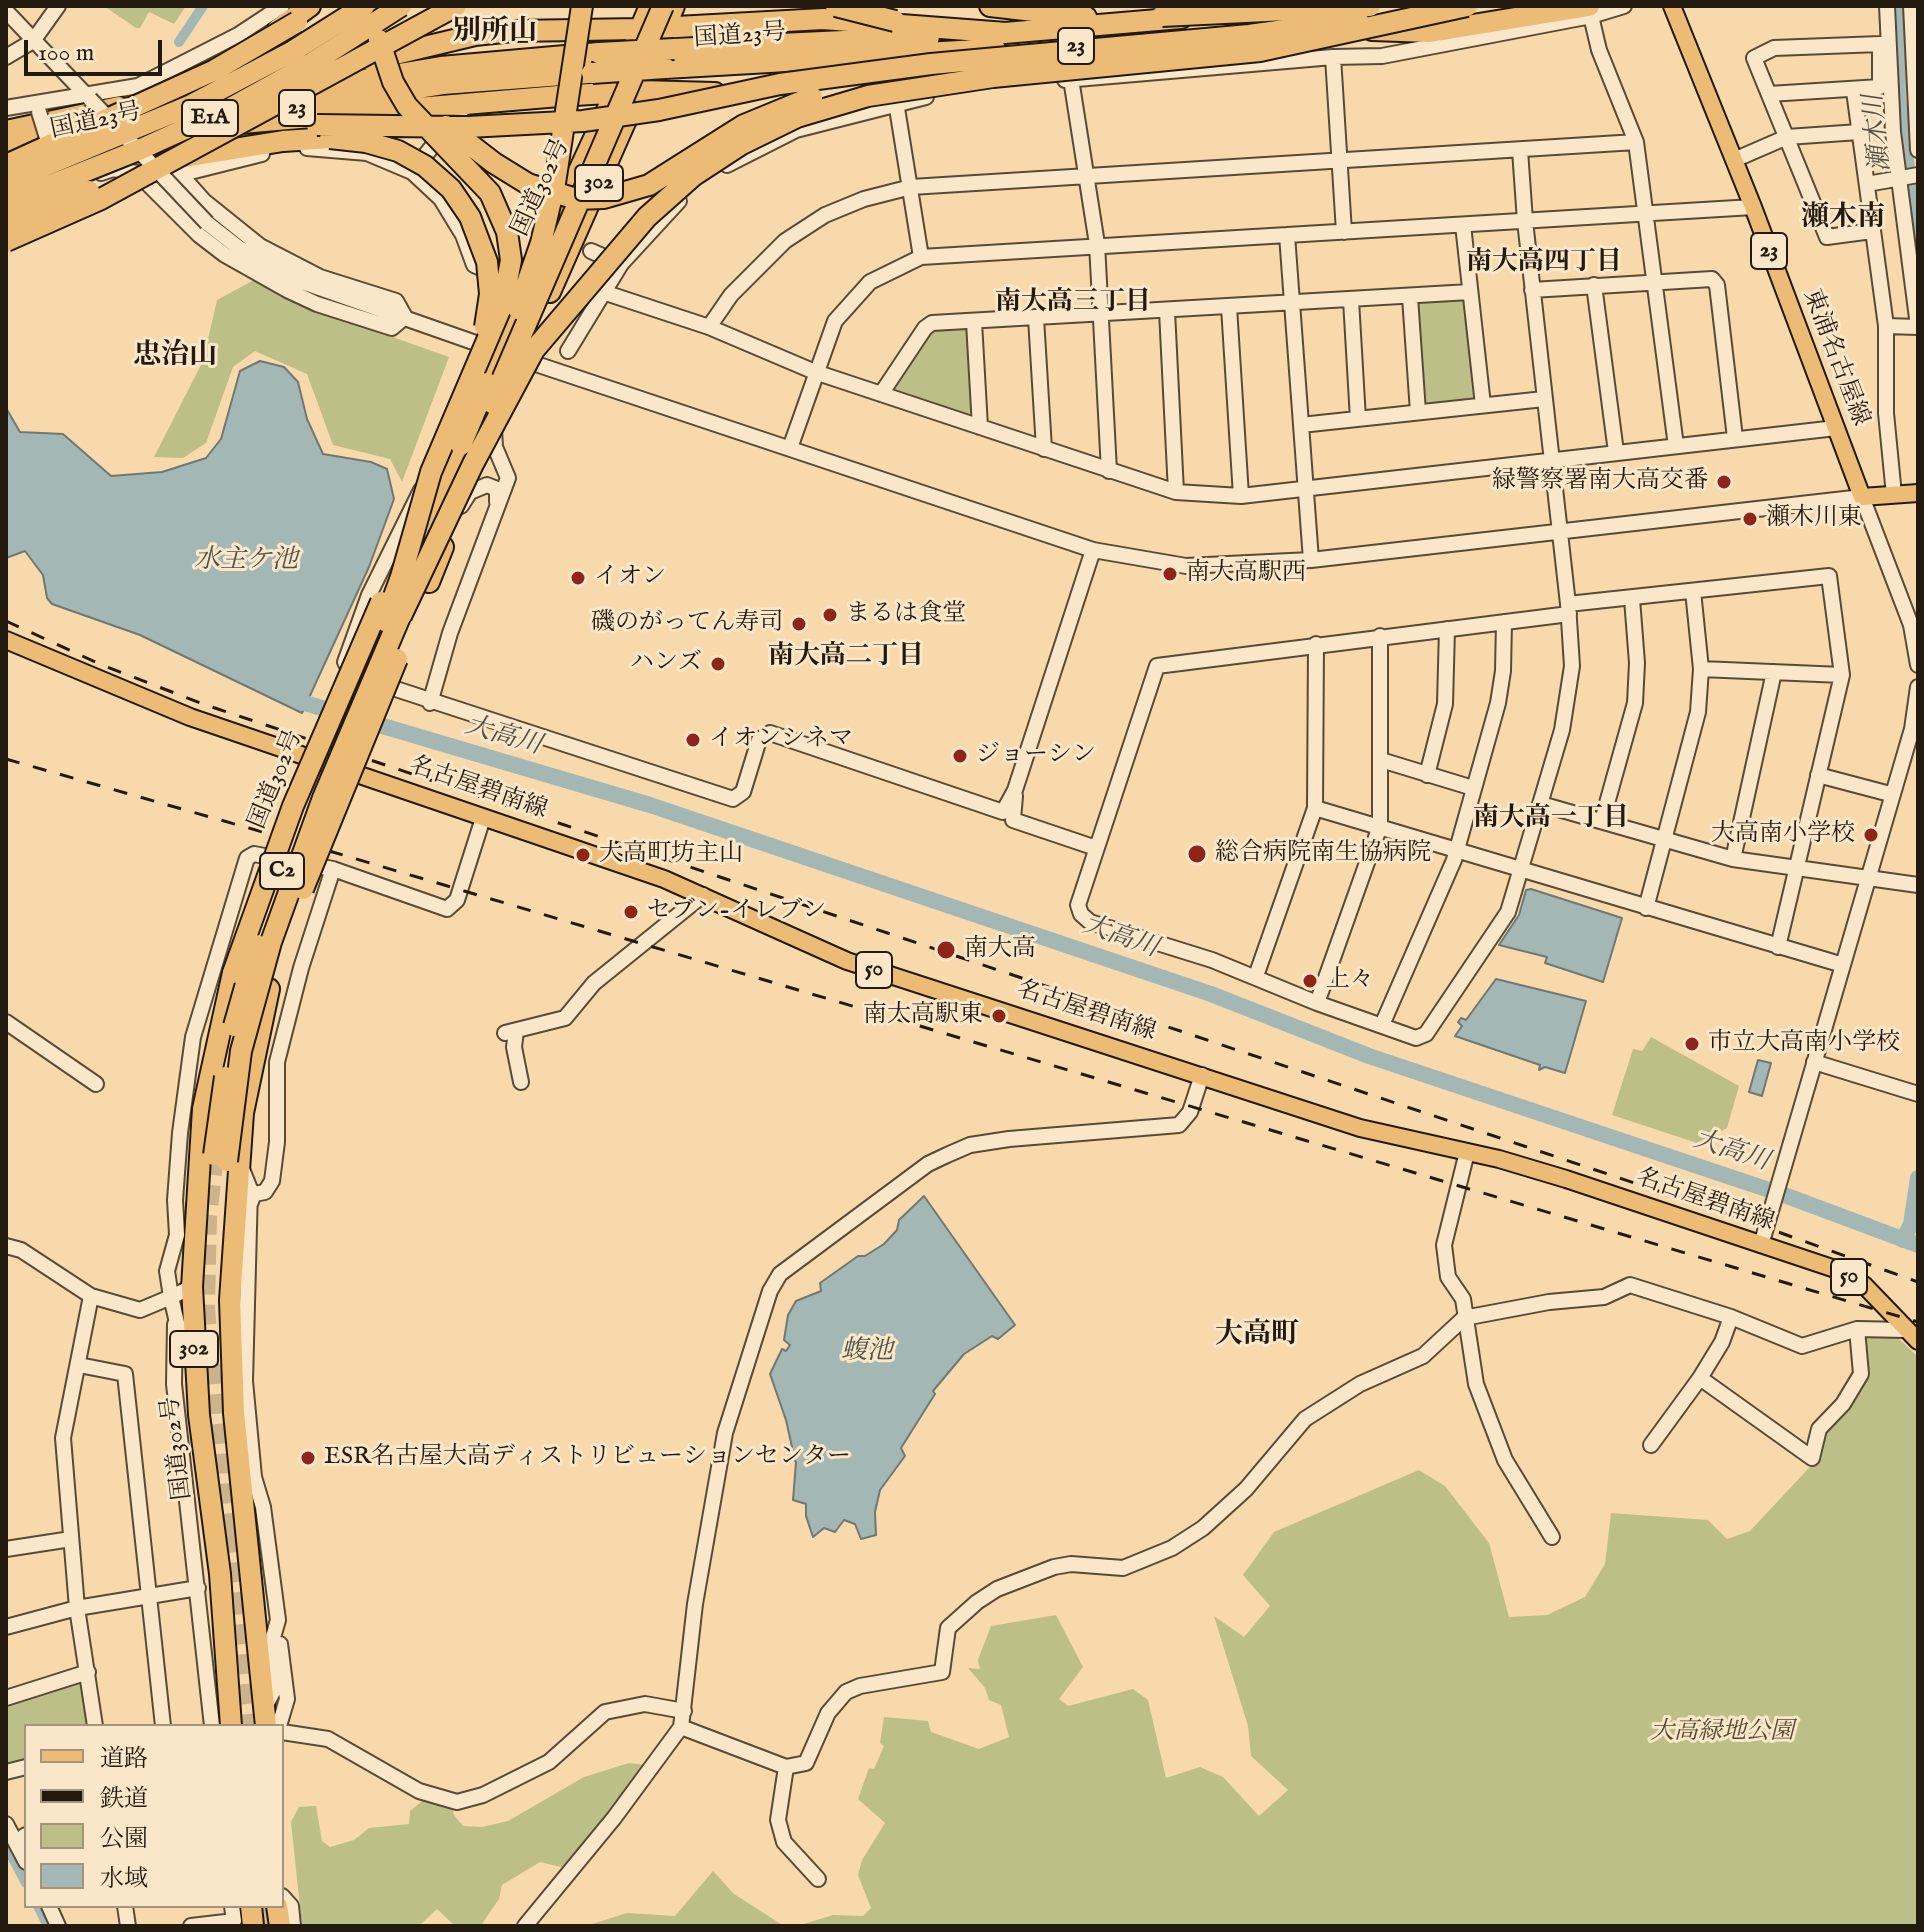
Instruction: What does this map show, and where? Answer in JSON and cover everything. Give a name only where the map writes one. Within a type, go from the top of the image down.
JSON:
[{"type":"highway","points":[[158,95],[238,48],[294,6]]},
{"type":"highway","points":[[6,131],[187,88],[225,71],[250,48],[310,6]]},
{"type":"highway","points":[[6,167],[240,57],[324,6]]},
{"type":"highway","name":"E1A","points":[[6,182],[189,106],[293,51],[364,6]]},
{"type":"highway","points":[[385,6],[384,39],[393,82],[407,106],[481,180],[497,205],[507,232],[511,260],[508,288],[431,472],[397,608]]},
{"type":"highway","points":[[6,243],[101,199],[456,6]]},
{"type":"highway","points":[[397,608],[531,278],[555,183],[582,6]]},
{"type":"highway","name":"国道302号","points":[[231,1724],[220,1574],[195,1359],[192,1287],[203,1109],[233,973],[293,806],[396,566],[615,93],[650,6]]},
{"type":"highway","points":[[397,608],[663,6]]},
{"type":"highway","name":"国道302号","points":[[266,1716],[234,1413],[226,1159],[269,989],[306,882],[495,415],[674,6]]},
{"type":"highway","points":[[990,6],[1114,19]]},
{"type":"highway","name":"国道23号","points":[[1007,41],[1286,6]]},
{"type":"highway","points":[[247,99],[363,62],[447,41],[513,31],[665,28],[832,10],[895,21],[965,27],[1036,27],[1114,19],[1370,6]]},
{"type":"highway","points":[[6,221],[160,162],[249,135],[291,127],[370,124],[468,127],[583,121],[659,110],[780,84],[931,64],[1292,30],[1438,6]]},
{"type":"highway","points":[[397,608],[534,350],[647,217],[693,176],[742,144],[797,117],[868,96],[993,77],[1260,51],[1467,6]]},
{"type":"highway","name":"国道23号","points":[[6,150],[247,99],[441,67],[596,63],[1007,41],[1246,41],[1349,30],[1484,6]]},
{"type":"highway","points":[[832,10],[1007,41]]},
{"type":"highway","name":"E1A","points":[[6,205],[186,129],[406,11]]},
{"type":"highway","points":[[1349,30],[1430,32],[1590,11]]},
{"type":"highway","points":[[384,39],[403,80],[438,120],[510,174],[544,191],[576,199],[604,198],[634,191],[744,125],[820,95],[1060,52]]},
{"type":"highway","points":[[204,127],[369,110],[465,106],[639,91],[717,93],[813,87],[1007,41]]},
{"type":"highway","name":"国道23号","points":[[6,167],[338,98],[596,63]]},
{"type":"highway","points":[[160,162],[259,144],[330,138],[374,144],[411,157],[451,189],[470,217],[483,246],[490,294],[474,370]]},
{"type":"highway","name":"C2","points":[[226,1159],[241,1051],[271,942],[397,608]]},
{"type":"main road","name":"東浦名古屋線","points":[[1672,6],[1753,207],[1862,497]]},
{"type":"main road","points":[[1862,497],[1918,493]]},
{"type":"main road","name":"名古屋碧南線","points":[[6,640],[190,717],[561,842],[703,895],[847,961],[1360,1128],[1467,1152],[1566,1179],[1841,1271],[1864,1285],[1912,1335]]},
{"type":"street","points":[[6,57],[33,41],[58,6]]},
{"type":"street","points":[[6,108],[37,106],[138,86],[238,35],[282,6]]},
{"type":"street","points":[[568,351],[621,264],[686,195],[737,158],[796,130],[896,102],[988,87],[1333,57],[1491,33],[1624,6]]},
{"type":"street","points":[[1886,326],[1918,326],[1909,178],[1890,95],[1887,6]]},
{"type":"street","points":[[1911,6],[1915,35],[1918,145]]},
{"type":"street","points":[[6,11],[207,223],[239,248],[281,273],[319,290],[520,359],[1093,550],[1186,566],[1311,560],[1862,497],[1911,625],[1918,665]]},
{"type":"street","points":[[406,11],[447,41]]},
{"type":"street","points":[[1590,11],[1599,50],[1636,142],[1648,214],[1676,446]]},
{"type":"street","points":[[1769,94],[1880,87],[1880,44],[1774,48],[1754,58],[1827,237],[1872,231]]},
{"type":"street","points":[[1333,57],[1344,232]]},
{"type":"street","points":[[1071,79],[1097,244],[1109,471]]},
{"type":"street","points":[[1854,91],[1886,326],[1886,413],[1894,495]]},
{"type":"street","points":[[896,102],[921,257]]},
{"type":"street","points":[[37,106],[61,180]]},
{"type":"street","points":[[412,172],[465,106]]},
{"type":"street","points":[[1734,160],[1787,137],[1859,132]]},
{"type":"street","points":[[709,327],[731,295],[785,241],[825,215],[864,199],[911,187],[1636,142]]},
{"type":"street","points":[[6,243],[180,174],[257,154],[302,148],[367,153],[412,172],[441,199],[454,217],[474,265],[481,268],[525,267],[538,257]]},
{"type":"street","points":[[1520,150],[1525,221],[1560,533],[1568,609],[1572,666],[1569,700],[1508,912],[1426,1034],[1416,1038],[1317,1003],[1256,976],[1090,922],[1078,905],[1157,666],[1504,622],[1568,609],[1632,599],[1829,576],[1842,675],[1778,947]]},
{"type":"street","points":[[6,205],[61,180],[113,169],[137,173],[225,255],[287,290],[317,304],[392,328],[405,317]]},
{"type":"street","points":[[180,174],[204,201],[260,246],[320,277],[396,301],[405,317]]},
{"type":"street","points":[[1867,184],[1909,178]]},
{"type":"street","points":[[790,448],[835,321],[850,301],[892,268],[921,257],[1097,244],[1753,207]]},
{"type":"street","points":[[1463,225],[1483,405]]},
{"type":"street","points":[[1287,235],[1311,560]]},
{"type":"street","points":[[591,251],[621,264]]},
{"type":"street","points":[[1532,290],[1712,279],[1717,285],[1735,438]]},
{"type":"street","points":[[1594,285],[1616,452]]},
{"type":"street","points":[[603,292],[709,327],[815,372],[1176,492],[1241,496],[1836,428]]},
{"type":"street","points":[[881,394],[925,328],[932,323],[1470,292]]},
{"type":"street","points":[[1410,297],[1418,412]]},
{"type":"street","points":[[1351,300],[1358,419]]},
{"type":"street","points":[[1229,307],[1241,496]]},
{"type":"street","points":[[1167,311],[1176,492]]},
{"type":"street","points":[[1036,318],[1044,449]]},
{"type":"street","points":[[974,322],[980,427]]},
{"type":"street","points":[[1301,425],[1544,399]]},
{"type":"street","points":[[430,703],[450,633],[508,475],[495,447],[495,415]]},
{"type":"street","points":[[457,436],[397,532],[345,662],[353,675],[430,703],[733,799],[743,792],[759,740],[770,733],[1003,812],[1015,790],[1093,550]]},
{"type":"street","points":[[456,514],[478,487],[494,486],[496,503]]},
{"type":"street","points":[[1646,908],[1698,712],[1701,669],[1693,591]]},
{"type":"street","points":[[1602,821],[1635,703],[1637,663],[1632,599]]},
{"type":"street","points":[[1382,1025],[1457,850],[1498,703],[1503,671],[1504,622]]},
{"type":"street","points":[[1427,775],[1445,704],[1447,629]]},
{"type":"street","points":[[1317,1003],[1380,826],[1380,636]]},
{"type":"street","points":[[1256,976],[1315,808],[1316,644]]},
{"type":"street","points":[[1701,669],[1842,675]]},
{"type":"street","points":[[1733,859],[1774,672]]},
{"type":"street","points":[[1761,1245],[1890,794],[1915,729],[1918,687]]},
{"type":"street","points":[[1381,760],[1473,788]]},
{"type":"street","points":[[1818,775],[1890,794]]},
{"type":"street","points":[[1015,790],[1013,820],[1096,848]]},
{"type":"street","points":[[1541,804],[1733,859],[1918,885]]},
{"type":"street","points":[[1315,808],[1843,965]]},
{"type":"street","points":[[212,1724],[174,1384],[175,1324],[167,1271],[177,1235],[175,1200],[180,1133],[193,1037],[247,858],[254,854],[333,869],[447,909],[457,900],[483,818]]},
{"type":"street","points":[[249,1206],[254,1194],[265,1192],[272,1181],[277,1142],[277,1062],[301,968],[333,869]]},
{"type":"street","points":[[521,1082],[510,1032],[565,1018],[594,983],[703,895]]},
{"type":"street","points":[[6,1022],[96,1084]]},
{"type":"street","points":[[1814,1062],[1918,1094]]},
{"type":"street","points":[[525,1926],[614,1818],[681,1727],[695,1604],[725,1433],[770,1291],[780,1274],[928,1164],[947,1155],[970,1145],[1009,1139],[1179,1125],[1190,1112],[1202,1075]]},
{"type":"street","points":[[1467,1152],[1444,1245],[1448,1277],[1463,1299],[1476,1384],[1505,1460],[1552,1537]]},
{"type":"street","points":[[226,1159],[249,1184],[245,1381],[254,1477],[263,1507],[278,1620],[272,1641],[287,1699],[280,1724]]},
{"type":"street","points":[[6,1246],[21,1250],[91,1296],[140,1310],[192,1287]]},
{"type":"street","points":[[681,1727],[786,1767],[806,1763],[828,1713],[846,1692],[860,1686],[942,1672],[948,1628],[977,1602],[997,1589],[1054,1567],[1071,1564],[1123,1568],[1172,1548],[1203,1528],[1246,1489],[1305,1419],[1360,1384],[1423,1356],[1464,1318],[1549,1302],[1604,1297],[1630,1285],[1731,1317],[1802,1346],[1857,1329],[1912,1335]]},
{"type":"street","points":[[91,1296],[63,1438],[77,1608],[95,1724]]},
{"type":"street","points":[[1651,1445],[1700,1378],[1722,1342],[1731,1317]]},
{"type":"street","points":[[175,1324],[195,1359]]},
{"type":"street","points":[[1700,1378],[1812,1458],[1819,1429],[1843,1404],[1861,1374],[1857,1329]]},
{"type":"street","points":[[79,1365],[125,1374],[163,1724]]},
{"type":"street","points":[[6,1549],[71,1539]]},
{"type":"street","points":[[6,1627],[77,1608],[198,1588]]},
{"type":"street","points":[[266,1716],[275,1688],[276,1655]]},
{"type":"street","points":[[6,1698],[88,1672]]},
{"type":"street","points":[[211,1695],[221,1709],[222,1724]]},
{"type":"street","points":[[284,1732],[328,1739],[419,1791],[457,1802],[483,1795],[549,1762],[605,1712],[645,1704],[684,1711]]},
{"type":"street","points":[[786,1767],[778,1820],[784,1842],[818,1879]]},
{"type":"street","points":[[6,1824],[24,1858]]},
{"type":"street","points":[[284,1898],[291,1906],[293,1926]]},
{"type":"street","points":[[191,1926],[241,1920]]},
{"type":"green space","points":[[104,6],[186,6],[174,24],[149,12],[140,28],[136,28]]},
{"type":"green space","points":[[254,280],[308,307],[449,357],[402,482],[390,459],[333,445],[307,374],[255,351],[233,367],[206,443],[183,458],[154,457],[203,361],[217,300]]},
{"type":"green space","points":[[1463,296],[1478,396],[1475,401],[1424,407],[1415,304],[1419,299]]},
{"type":"green space","points":[[967,326],[976,417],[971,420],[891,393],[889,389],[932,327]]},
{"type":"green space","points":[[1651,1037],[1739,1086],[1727,1128],[1697,1143],[1612,1115],[1633,1049],[1642,1051]]},
{"type":"green space","name":"大高緑地公園","points":[[1892,1332],[1918,1357],[1918,1926],[797,1926],[833,1915],[863,1916],[871,1908],[858,1875],[862,1860],[885,1823],[858,1799],[869,1768],[874,1769],[884,1746],[880,1743],[884,1717],[928,1721],[931,1732],[979,1749],[1009,1737],[1001,1705],[989,1700],[985,1688],[968,1668],[980,1669],[978,1660],[991,1626],[1056,1615],[1083,1667],[1059,1699],[1068,1706],[1133,1689],[1148,1700],[1166,1778],[1200,1767],[1223,1777],[1259,1816],[1288,1790],[1251,1756],[1248,1726],[1214,1616],[1244,1637],[1270,1606],[1243,1575],[1274,1532],[1419,1470],[1445,1486],[1489,1543],[1509,1617],[1547,1615],[1585,1597],[1605,1564],[1611,1513],[1708,1520],[1727,1539],[1750,1531],[1821,1455],[1820,1433],[1852,1393],[1860,1333]]},
{"type":"green space","points":[[82,1679],[87,1724],[24,1724],[24,1759],[8,1764],[6,1705]]},
{"type":"green space","points":[[629,1763],[645,1765],[565,1868],[540,1862],[502,1885],[499,1899],[482,1924],[455,1926],[437,1909],[419,1926],[302,1926],[291,1822],[299,1807],[316,1806],[322,1841],[330,1847],[354,1840],[369,1828],[409,1824],[410,1811],[426,1798],[451,1805],[463,1826],[482,1827],[508,1821],[584,1777]]},
{"type":"green space","points":[[713,1871],[734,1894],[784,1926],[586,1926],[627,1913],[675,1916]]},
{"type":"water","name":"水主ケ池","points":[[260,361],[284,367],[298,382],[307,419],[323,454],[371,462],[387,469],[394,499],[369,567],[302,713],[140,635],[52,604],[47,598],[43,575],[25,551],[6,558],[6,408],[20,432],[63,434],[111,476],[162,472],[206,458],[221,439],[240,371]]},
{"type":"water","points":[[1526,890],[1622,918],[1603,982],[1545,963],[1547,957],[1499,945],[1519,915]]},
{"type":"water","points":[[1496,979],[1586,1001],[1565,1073],[1545,1067],[1539,1070],[1540,1065],[1455,1036],[1462,1026],[1458,1022],[1461,1018],[1466,1020]]},
{"type":"water","points":[[1758,1060],[1771,1063],[1762,1096],[1749,1092]]},
{"type":"water","name":"蝮池","points":[[924,1196],[1015,1325],[998,1339],[992,1336],[964,1354],[933,1391],[935,1394],[901,1448],[905,1456],[880,1490],[875,1512],[876,1535],[861,1539],[855,1524],[844,1520],[835,1532],[824,1528],[813,1537],[806,1516],[806,1504],[793,1500],[796,1462],[789,1454],[792,1447],[786,1420],[770,1374],[782,1349],[786,1351],[790,1345],[784,1340],[788,1315],[796,1301],[821,1291],[820,1283],[858,1256],[865,1256],[884,1244],[897,1230],[899,1220]]},
{"type":"waterway","points":[[179,42],[203,6]]},
{"type":"waterway","name":"瀬木川","points":[[1896,6],[1898,98],[1918,253]]},
{"type":"waterway","name":"大高川","points":[[298,701],[650,805],[1211,994],[1369,1056],[1787,1196],[1918,1245]]},
{"type":"waterway","name":"瀬木川","points":[[1903,1240],[1911,1224],[1918,1178]]},
{"type":"waterway","points":[[6,1845],[24,1879]]},
{"type":"waterway","points":[[39,1908],[48,1926]]},
{"type":"tunnel","points":[[214,1155],[207,1218],[205,1308],[226,1551]]},
{"type":"tunnel","points":[[235,1532],[244,1612]]},
{"type":"tunnel","points":[[231,1595],[244,1724]]},
{"type":"tunnel","points":[[263,1908],[265,1926]]},
{"type":"railway","points":[[6,621],[102,665],[203,704],[1739,1218],[1918,1282]]},
{"type":"railway","points":[[6,759],[326,850],[1918,1322]]},
{"type":"place","name":"緑警察署南大高交番","points":[[1724,482]]},
{"type":"place","name":"瀬木川東","points":[[1750,519]]},
{"type":"place","name":"南大高駅西","points":[[1170,574]]},
{"type":"place","name":"イオン","points":[[578,578]]},
{"type":"place","name":"まるは食堂","points":[[830,615]]},
{"type":"place","name":"磯のがってん寿司","points":[[799,624]]},
{"type":"place","name":"ハンズ","points":[[718,664]]},
{"type":"place","name":"イオンシネマ","points":[[693,740]]},
{"type":"place","name":"ジョーシン","points":[[960,756]]},
{"type":"place","name":"大高南小学校","points":[[1871,835]]},
{"type":"place","name":"総合病院南生協病院","points":[[1197,854]]},
{"type":"place","name":"大高町坊主山","points":[[583,855]]},
{"type":"place","name":"セブン-イレブン","points":[[631,912]]},
{"type":"place","name":"南大高","points":[[946,950]]},
{"type":"place","name":"上々","points":[[1310,981]]},
{"type":"place","name":"南大高駅東","points":[[999,1016]]},
{"type":"place","name":"市立大高南小学校","points":[[1692,1044]]},
{"type":"place","name":"ESR名古屋大高ディストリビューションセンター","points":[[308,1458]]},
{"type":"district","name":"別所山","points":[[495,33]]},
{"type":"district","name":"瀬木南","points":[[1843,219]]},
{"type":"district","name":"南大高四丁目","points":[[1544,264]]},
{"type":"district","name":"南大高三丁目","points":[[1073,304]]},
{"type":"district","name":"忠治山","points":[[175,357]]},
{"type":"district","name":"南大高二丁目","points":[[846,658]]},
{"type":"district","name":"南大高一丁目","points":[[1551,820]]},
{"type":"district","name":"大高町","points":[[1257,1336]]}]
